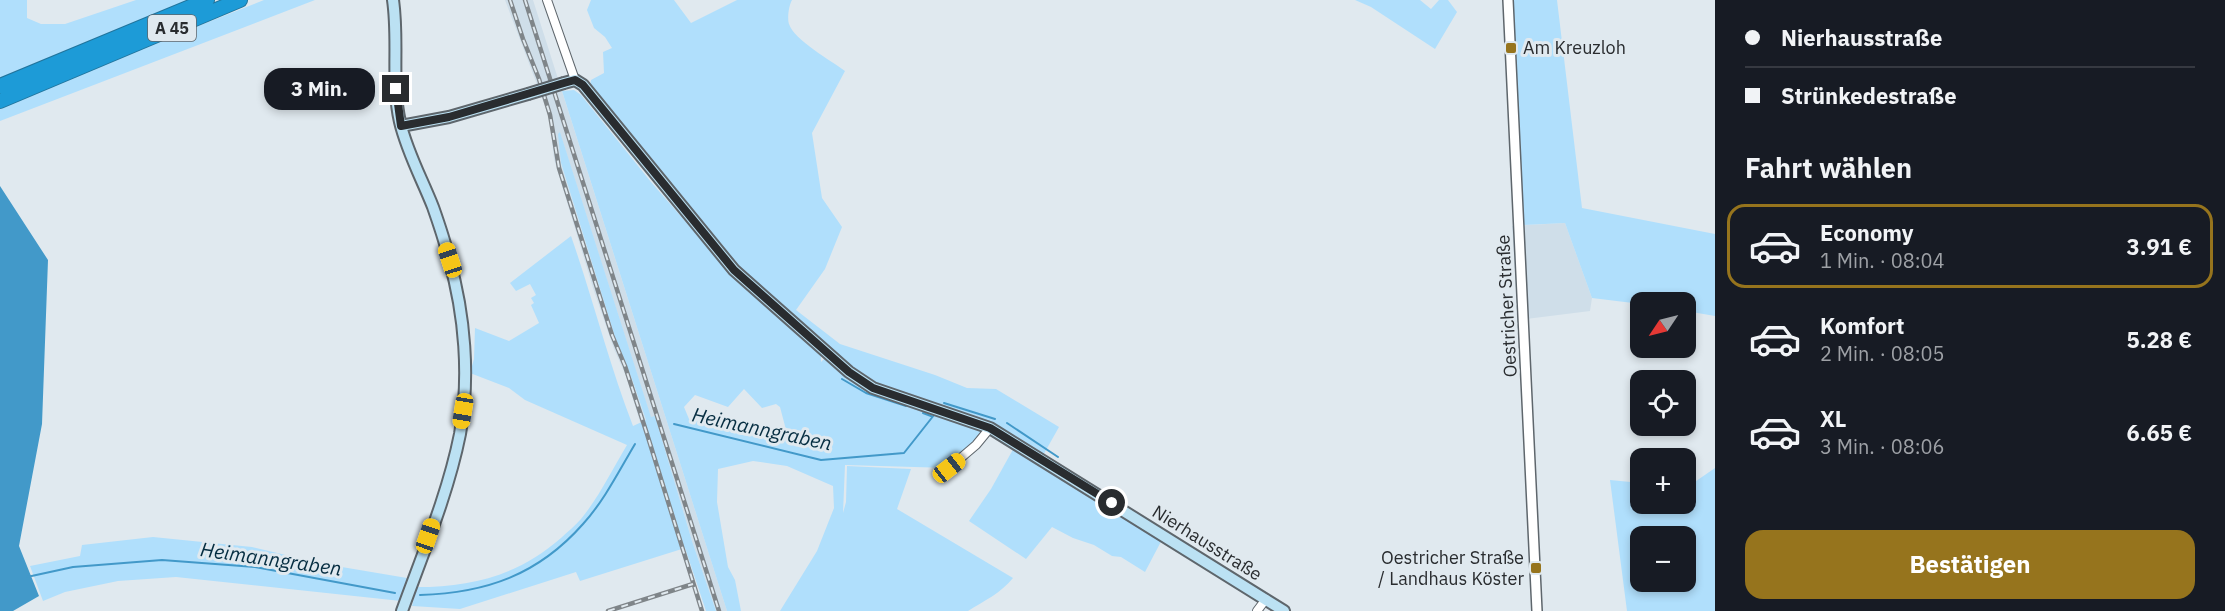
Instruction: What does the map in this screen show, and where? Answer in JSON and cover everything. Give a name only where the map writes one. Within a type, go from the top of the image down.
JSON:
[{"type":"highway","name":"A 45","points":[[101,50],[207,0]]},
{"type":"highway","name":"A 45","points":[[5,91],[101,50],[240,0]]},
{"type":"main road","points":[[393,0],[397,27],[396,89],[401,126],[433,208],[450,260],[459,300],[466,366],[463,411],[453,461],[402,611]]},
{"type":"main road","points":[[401,126],[449,117],[569,81]]},
{"type":"main road","name":"Nierhausstraße","points":[[569,81],[583,85],[734,270],[849,372],[873,388],[990,428],[1284,611]]},
{"type":"street","points":[[547,0],[569,81]]},
{"type":"street","name":"Oestricher Straße","points":[[1508,0],[1537,611]]},
{"type":"street","points":[[949,468],[976,445],[990,428]]},
{"type":"street","points":[[1257,611],[1266,599]]},
{"type":"shaded area","points":[[0,0],[27,0],[27,18],[41,24],[65,24],[136,0],[188,0],[0,78]]},
{"type":"shaded area","points":[[264,0],[315,0],[0,121],[0,109],[102,64]]},
{"type":"shaded area","points":[[505,0],[533,0],[727,611],[716,611],[692,541],[655,417],[651,418],[560,133],[561,164],[615,337],[632,379],[662,469],[679,550],[626,376],[593,288],[554,159],[550,121]]},
{"type":"shaded area","points":[[591,0],[674,0],[691,23],[737,0],[792,0],[788,18],[792,30],[805,43],[845,71],[812,133],[822,198],[842,227],[825,269],[796,310],[840,344],[935,375],[967,388],[996,389],[1059,427],[1041,459],[1166,532],[1145,572],[1121,557],[1112,556],[1094,545],[1073,538],[1052,527],[1026,559],[969,521],[991,489],[1016,444],[990,428],[949,468],[845,465],[843,513],[846,502],[847,466],[911,469],[897,509],[1013,578],[992,596],[968,611],[780,611],[817,551],[834,508],[833,486],[787,466],[753,461],[718,469],[717,502],[728,567],[735,580],[741,611],[727,611],[562,91],[574,90],[581,95],[651,182],[750,293],[821,354],[821,362],[830,353],[740,272],[590,86],[591,80],[604,73],[603,52],[612,48],[605,37],[594,28],[587,10]],"holes":[[[744,389],[762,408],[776,404],[780,407],[785,426],[773,438],[689,419],[684,407],[695,395],[728,407]]]},
{"type":"shaded area","points":[[1355,0],[1420,0],[1431,9],[1439,0],[1448,0],[1457,12],[1435,49],[1371,7]]},
{"type":"shaded area","points":[[1511,0],[1557,0],[1582,208],[1715,234],[1715,316],[1696,313],[1696,292],[1630,292],[1630,303],[1592,298],[1565,223],[1523,225]]},
{"type":"shaded area","points":[[560,132],[651,417],[655,416],[692,541],[716,611],[706,611],[685,548],[580,581],[576,572],[460,609],[412,606],[417,587],[457,585],[494,576],[511,570],[545,551],[588,511],[627,445],[525,400],[509,388],[470,373],[474,359],[475,328],[509,341],[539,323],[531,305],[534,303],[531,298],[536,295],[530,284],[516,291],[510,283],[571,236],[633,426],[646,420],[615,337],[561,163],[558,134]]},
{"type":"shaded area","points":[[0,186],[48,260],[42,424],[19,546],[39,596],[13,611],[0,611]]},
{"type":"shaded area","points":[[1565,223],[1592,298],[1590,311],[1518,320],[1512,226]]},
{"type":"shaded area","points":[[1715,468],[1715,611],[1627,611],[1610,480],[1630,482],[1630,514],[1696,514],[1696,481]]},
{"type":"shaded area","points":[[153,537],[252,547],[324,564],[407,578],[401,601],[176,577],[118,581],[65,592],[43,601],[30,566],[80,556],[82,545]]},
{"type":"waterway","points":[[842,379],[866,393],[906,406]]},
{"type":"waterway","name":"Heimanngraben","points":[[944,403],[995,419]]},
{"type":"waterway","points":[[923,413],[931,416]]},
{"type":"waterway","name":"Heimanngraben","points":[[674,424],[821,460],[904,453],[934,415]]},
{"type":"waterway","name":"Heimanngraben","points":[[1007,423],[1058,457]]},
{"type":"waterway","name":"Heimanngraben","points":[[420,595],[489,585],[509,578],[548,556],[566,542],[598,506],[635,444]]},
{"type":"waterway","name":"Heimanngraben","points":[[27,577],[73,567],[162,560],[255,567],[395,593]]},
{"type":"railway","points":[[510,0],[539,79],[550,115],[559,168],[612,335],[625,366],[647,434],[702,611]]},
{"type":"railway","points":[[525,0],[719,611]]},
{"type":"railway","points":[[608,611],[693,584]]},
{"type":"place","name":"Am Kreuzloh","points":[[1511,48]]},
{"type":"place","name":"Oestricher Straße / Landhaus Köster","points":[[1536,568]]},
{"type":"route","points":[[396,89],[401,126],[449,117],[575,80],[583,85],[710,243],[749,286],[849,372],[873,388],[990,428],[1112,503]]}]
